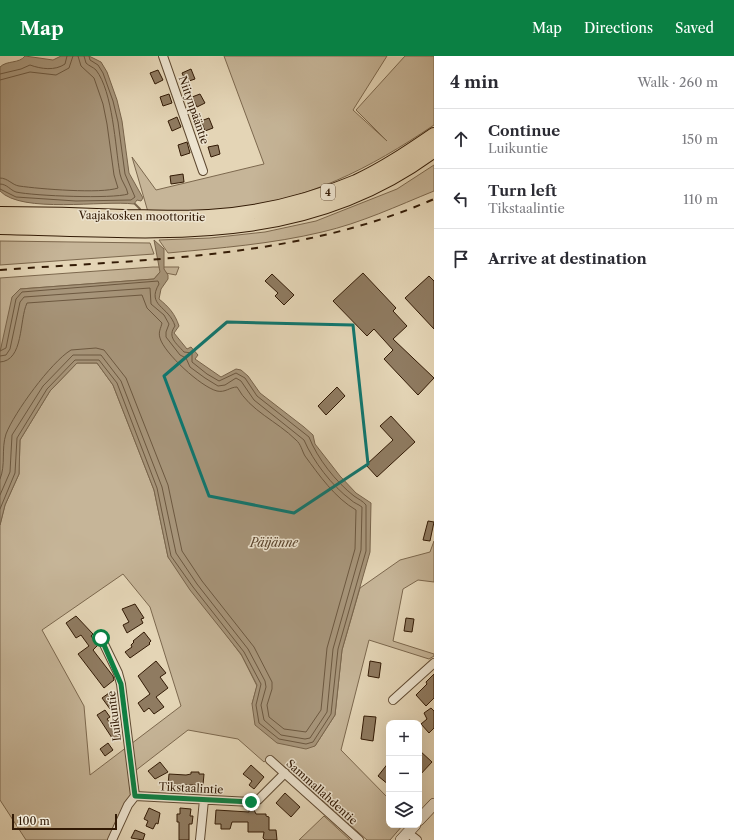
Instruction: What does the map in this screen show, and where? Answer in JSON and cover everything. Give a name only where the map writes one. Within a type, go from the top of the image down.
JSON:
[{"type":"highway","name":"Vaajakosken moottoritie","points":[[0,214],[176,218],[210,217],[252,212],[302,200],[357,181],[387,166],[434,135]]},
{"type":"highway","name":"Vaajakosken moottoritie","points":[[0,227],[152,230],[208,229],[253,225],[301,215],[349,198],[388,180],[434,150]]},
{"type":"street","name":"Niitynpääntie","points":[[163,56],[203,171]]},
{"type":"street","name":"Luikuntie","points":[[101,638],[121,684],[135,796]]},
{"type":"street","points":[[393,700],[434,663]]},
{"type":"street","name":"Sammallahdentie","points":[[270,760],[359,840]]},
{"type":"street","name":"Tikstaalintie","points":[[135,796],[251,802],[258,800],[285,773]]},
{"type":"street","points":[[112,840],[128,805],[135,796]]},
{"type":"street","points":[[200,840],[204,800]]},
{"type":"street","points":[[422,817],[434,804]]},
{"type":"street","points":[[408,832],[417,840]]},
{"type":"highlighted area","points":[[227,322],[353,325],[368,464],[294,513],[209,496],[164,376]]},
{"type":"shaded area","points":[[224,56],[387,56],[353,110],[387,141],[356,110],[405,56],[434,56],[434,125],[386,156],[361,169],[311,191],[257,205],[228,209],[148,212],[132,157],[156,190],[264,164]]},
{"type":"shaded area","points":[[434,165],[434,191],[351,224],[303,236],[265,243],[168,253],[159,240],[210,238],[265,232],[316,221],[397,189]]},
{"type":"shaded area","points":[[0,241],[150,243],[154,254],[0,265]]},
{"type":"shaded area","points":[[153,267],[179,267],[176,275],[160,272],[154,279],[20,289],[0,352],[0,278]]},
{"type":"shaded area","points":[[77,363],[97,363],[113,385],[154,490],[168,557],[242,656],[257,686],[252,704],[315,746],[335,715],[342,650],[360,588],[400,560],[430,552],[434,541],[434,582],[418,580],[403,589],[393,641],[434,654],[434,656],[429,659],[369,640],[341,750],[386,796],[386,828],[400,828],[390,840],[367,840],[286,768],[270,757],[264,762],[238,739],[188,730],[135,771],[139,792],[115,840],[26,840],[0,800],[0,525],[5,505],[19,474],[20,440],[50,391]],"holes":[[[123,574],[150,607],[181,706],[90,775],[84,706],[42,630]]]},
{"type":"shaded area","points":[[324,816],[350,840],[299,840]]},
{"type":"water","points":[[25,56],[53,60],[61,56],[89,56],[101,62],[107,72],[117,100],[122,121],[129,173],[143,198],[141,201],[137,200],[134,204],[44,204],[26,202],[11,198],[0,191],[0,67],[6,63],[20,60]]},
{"type":"water","name":"Päijänne","points":[[154,240],[164,249],[164,269],[168,275],[168,279],[161,289],[159,299],[166,305],[176,318],[179,326],[174,333],[187,349],[191,347],[198,355],[195,359],[221,377],[236,369],[241,370],[248,376],[260,393],[313,435],[315,444],[340,476],[356,493],[371,503],[370,552],[342,650],[335,715],[315,746],[306,749],[277,743],[255,725],[252,704],[257,685],[241,654],[190,590],[168,557],[154,490],[113,385],[97,363],[77,363],[50,391],[20,440],[19,474],[5,505],[0,525],[0,352],[12,297],[20,289],[154,279],[160,272]]},
{"type":"building","points":[[191,69],[195,79],[186,82],[182,73]]},
{"type":"building","points":[[158,70],[163,80],[155,84],[150,73]]},
{"type":"building","points":[[169,94],[172,103],[163,106],[160,97]]},
{"type":"building","points":[[200,94],[205,103],[197,107],[192,97]]},
{"type":"building","points":[[177,117],[181,127],[172,131],[168,121]]},
{"type":"building","points":[[209,118],[213,128],[205,131],[201,121]]},
{"type":"building","points":[[187,142],[190,153],[181,156],[178,145]]},
{"type":"building","points":[[218,145],[220,154],[211,157],[208,147]]},
{"type":"building","points":[[183,174],[184,182],[171,184],[170,176]]},
{"type":"building","points":[[363,273],[396,308],[393,311],[407,326],[393,339],[434,378],[418,395],[384,359],[393,350],[374,329],[367,336],[333,301]]},
{"type":"building","points":[[272,274],[294,295],[284,305],[275,296],[278,293],[265,281]]},
{"type":"building","points":[[429,276],[434,281],[434,329],[405,298]]},
{"type":"building","points":[[337,387],[345,396],[326,415],[318,406]]},
{"type":"building","points":[[391,416],[415,442],[377,477],[366,465],[393,440],[380,426]]},
{"type":"building","points":[[428,521],[434,522],[430,541],[423,540]]},
{"type":"building","points":[[135,604],[144,618],[141,619],[143,623],[127,633],[123,625],[129,622],[122,609]]},
{"type":"building","points":[[76,616],[93,634],[91,636],[98,645],[93,650],[113,676],[114,680],[104,688],[78,654],[89,646],[81,635],[76,638],[66,623]]},
{"type":"building","points":[[406,618],[414,619],[412,632],[404,631]]},
{"type":"building","points":[[144,632],[151,641],[149,643],[150,644],[130,658],[125,652],[132,647],[131,645],[134,642],[133,641]]},
{"type":"building","points":[[156,661],[166,673],[160,677],[168,688],[156,697],[164,707],[154,714],[149,708],[144,712],[138,703],[150,694],[138,676]]},
{"type":"building","points":[[370,661],[381,663],[379,678],[368,676]]},
{"type":"building","points":[[434,674],[434,698],[426,706],[416,695]]},
{"type":"building","points":[[109,693],[117,704],[110,709],[102,698]]},
{"type":"building","points":[[431,708],[434,711],[434,728],[429,733],[422,725],[422,723],[427,719],[424,713]]},
{"type":"building","points":[[105,710],[110,717],[107,719],[120,736],[114,741],[97,715]]},
{"type":"building","points":[[364,716],[376,717],[373,741],[361,739]]},
{"type":"building","points":[[108,743],[113,750],[105,756],[100,749]]},
{"type":"building","points":[[422,753],[432,762],[422,773]]},
{"type":"building","points":[[160,762],[168,772],[155,779],[148,771]]},
{"type":"building","points":[[251,765],[264,777],[254,789],[249,785],[252,781],[243,774]]},
{"type":"building","points":[[386,766],[386,783],[378,776]]},
{"type":"building","points":[[191,772],[199,772],[199,774],[204,774],[203,785],[168,785],[169,774],[186,775],[191,774]]},
{"type":"building","points":[[285,793],[300,807],[291,817],[276,803]]},
{"type":"building","points":[[149,808],[160,813],[158,824],[156,823],[153,829],[146,826],[148,821],[144,819]]},
{"type":"building","points":[[180,808],[191,809],[190,816],[193,816],[192,824],[189,824],[189,840],[179,840],[179,822],[177,822],[177,814],[180,814]]},
{"type":"building","points":[[216,810],[249,812],[249,810],[254,810],[256,814],[266,814],[266,816],[269,817],[269,830],[276,830],[277,840],[265,840],[263,838],[264,832],[248,832],[248,822],[232,822],[230,829],[221,829],[221,824],[215,824]]},
{"type":"building","points":[[135,830],[145,834],[143,840],[131,838]]},
{"type":"waterway","points":[[135,204],[140,209]]},
{"type":"railway","points":[[0,270],[166,259],[275,245],[329,234],[382,219],[434,199]]},
{"type":"route","points":[[101,638],[118,673],[121,684],[135,796],[251,802]]}]
